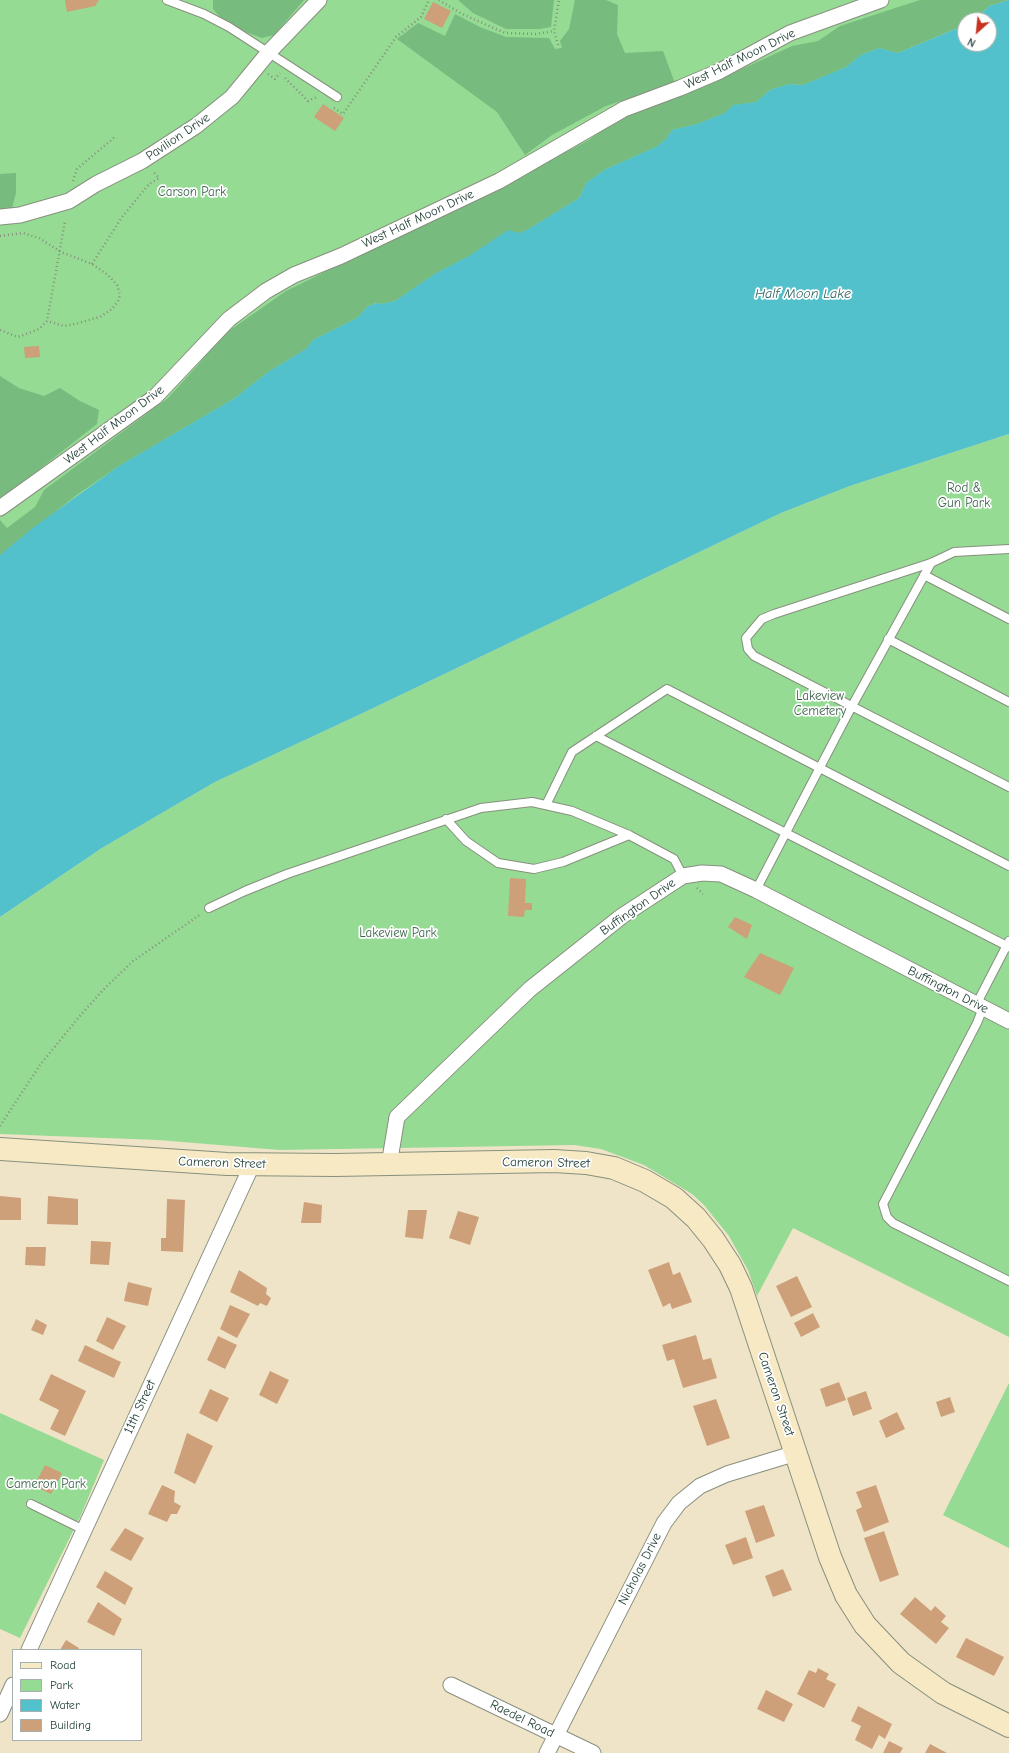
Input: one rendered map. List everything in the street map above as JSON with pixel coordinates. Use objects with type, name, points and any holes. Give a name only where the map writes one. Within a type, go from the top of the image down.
[{"type":"main road","name":"Cameron Street","points":[[0,1149],[252,1165],[389,1165],[554,1161],[586,1163],[614,1168],[645,1181],[674,1198],[696,1218],[713,1239],[730,1265],[741,1288],[830,1557],[846,1595],[865,1625],[901,1663],[943,1693],[1009,1726]]},
{"type":"street","name":"Pavilion Drive","points":[[0,217],[20,215],[69,201],[96,184],[142,161],[196,126],[232,97],[269,52],[319,0]]},
{"type":"street","name":"West Half Moon Drive","points":[[0,508],[155,397],[229,319],[266,291],[294,275],[341,256],[499,181],[624,109],[720,71],[790,33],[881,0]]},
{"type":"street","name":"Buffington Drive","points":[[389,1165],[397,1117],[530,989],[622,916],[683,876],[702,873],[721,874],[756,890],[1009,1021]]},
{"type":"street","name":"11th Street","points":[[29,1649],[252,1165]]},
{"type":"street","name":"Nicholas Drive","points":[[547,1753],[664,1523],[679,1503],[700,1486],[727,1474],[796,1453]]},
{"type":"street","name":"Raedel Road","points":[[451,1685],[593,1753]]},
{"type":"street","points":[[0,1714],[12,1687]]},
{"type":"lane","points":[[167,0],[204,14],[223,24],[269,52],[337,97]]},
{"type":"lane","points":[[1009,549],[954,552],[931,563],[774,614],[762,619],[746,638],[748,649],[754,656],[1009,787]]},
{"type":"lane","points":[[756,890],[852,706],[931,563]]},
{"type":"lane","points":[[924,575],[1009,619]]},
{"type":"lane","points":[[888,639],[1009,702]]},
{"type":"lane","points":[[546,805],[572,752],[667,689],[1009,866]]},
{"type":"lane","points":[[596,736],[1008,945],[980,1006],[977,1023],[883,1204],[887,1218],[893,1223],[1009,1281]]},
{"type":"lane","points":[[209,908],[287,874],[446,819],[481,808],[532,802],[572,811],[629,835],[674,859],[683,876]]},
{"type":"lane","points":[[446,819],[466,841],[498,863],[534,869],[563,862],[629,835]]},
{"type":"lane","points":[[31,1504],[84,1530]]},
{"type":"path","points":[[331,106],[344,114],[396,37],[421,17],[429,0]]},
{"type":"path","points":[[439,0],[462,14],[505,33],[536,34],[554,31]]},
{"type":"path","points":[[558,45],[554,31],[559,0]]},
{"type":"path","points":[[273,78],[275,79],[280,73],[308,101],[318,97]]},
{"type":"path","points":[[73,182],[77,169],[116,136]]},
{"type":"path","points":[[92,264],[122,217],[149,184],[159,178],[142,161]]},
{"type":"path","points":[[0,330],[18,337],[39,329],[47,321],[61,252],[65,221]]},
{"type":"path","points":[[0,236],[23,233],[39,238],[61,252],[92,264],[108,275],[117,285],[120,295],[118,301],[112,309],[100,317],[64,326],[47,321]]},
{"type":"path","points":[[0,1126],[40,1065],[78,1017],[103,990],[133,961],[209,908]]},
{"type":"green space","name":"Carson Park","points":[[0,0],[1009,0],[989,6],[983,12],[957,12],[957,28],[898,53],[0,555]]},
{"type":"green space","points":[[213,0],[304,0],[274,35],[262,38],[246,32],[219,16],[213,9]]},
{"type":"green space","points":[[458,0],[554,0],[551,27],[539,29],[506,29],[473,13]]},
{"type":"green space","points":[[575,0],[606,0],[618,5],[617,34],[625,53],[663,51],[675,83],[606,106],[552,135],[525,155],[497,112],[397,39],[418,23],[445,36],[455,14],[480,27],[506,37],[549,38],[555,49],[562,48],[560,41],[569,29]]},
{"type":"green space","points":[[920,0],[1009,0],[989,6],[983,12],[957,12],[957,28],[898,53],[879,48],[861,55],[846,67],[803,85],[789,84],[770,90],[756,102],[734,105],[725,113],[697,124],[672,130],[666,139],[656,147],[606,169],[587,182],[579,198],[527,230],[469,256],[436,273],[395,301],[381,304],[376,303],[368,306],[357,318],[313,340],[306,349],[268,372],[235,398],[119,466],[78,494],[0,555],[0,520],[7,528],[35,507],[44,490],[168,398],[223,335],[286,291],[518,177],[589,140],[615,121],[696,90],[792,46],[818,41],[840,26]]},
{"type":"green space","points":[[16,173],[16,193],[12,208],[0,210],[0,174]]},
{"type":"green space","points":[[0,376],[19,388],[44,396],[60,388],[80,401],[99,410],[97,424],[0,500]]},
{"type":"green space","points":[[1009,434],[1009,1337],[793,1228],[757,1296],[748,1270],[729,1236],[704,1205],[692,1194],[644,1165],[601,1149],[574,1145],[280,1150],[158,1140],[0,1134],[0,917],[102,848],[215,782],[781,513],[850,486]]},
{"type":"green space","points":[[1009,1383],[1009,1548],[943,1515]]},
{"type":"green space","name":"Cameron Park","points":[[0,1413],[104,1460],[81,1515],[20,1638],[0,1629]]},
{"type":"water","name":"Half Moon Lake","points":[[1009,0],[1009,434],[850,486],[781,513],[215,782],[102,848],[0,917],[0,555],[34,527],[119,466],[235,398],[268,372],[306,349],[313,340],[357,318],[368,306],[377,303],[381,304],[395,301],[436,273],[469,256],[508,230],[519,233],[527,230],[579,198],[587,182],[606,169],[656,147],[666,139],[672,130],[697,124],[725,113],[733,105],[756,102],[770,90],[789,84],[803,85],[846,67],[861,55],[879,48],[898,53],[957,28],[957,52],[997,52],[997,12],[983,12],[989,6]]},
{"type":"building","points":[[65,0],[99,0],[95,6],[67,12]]},
{"type":"building","points":[[433,2],[451,11],[442,28],[424,19]]},
{"type":"building","points":[[323,104],[344,118],[335,131],[314,117]]},
{"type":"building","points":[[39,346],[40,357],[25,358],[24,347]]},
{"type":"building","points":[[510,878],[526,879],[525,903],[532,903],[532,910],[525,910],[524,917],[508,916]]},
{"type":"building","points":[[735,917],[752,925],[747,939],[728,927]]},
{"type":"building","points":[[760,953],[794,968],[780,995],[744,977]]},
{"type":"building","points":[[0,1196],[21,1198],[21,1220],[0,1220]]},
{"type":"building","points":[[48,1196],[78,1199],[78,1225],[47,1224]]},
{"type":"building","points":[[167,1199],[185,1200],[183,1252],[161,1251],[161,1238],[166,1238]]},
{"type":"building","points":[[304,1202],[322,1205],[321,1223],[301,1223]]},
{"type":"building","points":[[408,1210],[427,1210],[423,1239],[405,1237]]},
{"type":"building","points":[[458,1211],[479,1217],[470,1245],[449,1238]]},
{"type":"building","points":[[91,1241],[111,1242],[109,1265],[90,1264]]},
{"type":"building","points":[[26,1247],[46,1247],[45,1266],[25,1265]]},
{"type":"building","points":[[669,1262],[673,1275],[680,1272],[692,1302],[672,1309],[670,1303],[663,1307],[648,1270]]},
{"type":"building","points":[[239,1270],[267,1288],[266,1294],[271,1298],[267,1306],[260,1303],[258,1306],[230,1292]]},
{"type":"building","points":[[797,1276],[812,1307],[791,1317],[776,1286]]},
{"type":"building","points":[[128,1282],[152,1288],[148,1306],[124,1301]]},
{"type":"building","points":[[230,1305],[250,1314],[237,1338],[220,1329]]},
{"type":"building","points":[[813,1313],[820,1327],[801,1337],[794,1323]]},
{"type":"building","points":[[107,1317],[126,1326],[113,1350],[96,1341]]},
{"type":"building","points":[[36,1319],[47,1325],[43,1335],[31,1330]]},
{"type":"building","points":[[696,1335],[703,1360],[711,1358],[717,1378],[683,1388],[674,1359],[667,1361],[662,1345]]},
{"type":"building","points":[[218,1336],[237,1345],[225,1369],[207,1360]]},
{"type":"building","points":[[85,1345],[121,1362],[114,1378],[78,1361]]},
{"type":"building","points":[[270,1371],[289,1380],[277,1404],[259,1395]]},
{"type":"building","points":[[51,1374],[86,1391],[65,1436],[50,1429],[59,1410],[39,1400]]},
{"type":"building","points":[[839,1382],[846,1400],[826,1407],[820,1389]]},
{"type":"building","points":[[210,1389],[229,1398],[217,1422],[199,1413]]},
{"type":"building","points":[[866,1391],[872,1409],[853,1416],[847,1398]]},
{"type":"building","points":[[950,1397],[955,1412],[941,1417],[936,1402]]},
{"type":"building","points":[[716,1399],[730,1438],[707,1446],[693,1406]]},
{"type":"building","points":[[897,1412],[905,1429],[886,1438],[879,1421]]},
{"type":"building","points":[[187,1433],[213,1446],[195,1484],[174,1473]]},
{"type":"building","points":[[45,1465],[62,1473],[51,1494],[34,1486]]},
{"type":"building","points":[[162,1485],[175,1491],[174,1502],[181,1506],[177,1514],[171,1514],[167,1522],[148,1514]]},
{"type":"building","points":[[876,1485],[889,1522],[864,1532],[856,1510],[862,1507],[856,1492]]},
{"type":"building","points":[[764,1505],[775,1536],[756,1543],[745,1511]]},
{"type":"building","points":[[125,1528],[144,1538],[131,1561],[110,1550]]},
{"type":"building","points":[[884,1531],[899,1575],[880,1582],[864,1538]]},
{"type":"building","points":[[746,1537],[753,1558],[733,1565],[725,1545]]},
{"type":"building","points":[[783,1569],[792,1590],[773,1597],[765,1576]]},
{"type":"building","points":[[105,1571],[133,1588],[125,1605],[96,1587]]},
{"type":"building","points":[[915,1597],[931,1611],[935,1606],[946,1616],[941,1622],[949,1628],[936,1644],[900,1614]]},
{"type":"building","points":[[98,1602],[122,1619],[114,1636],[87,1622]]},
{"type":"building","points":[[966,1638],[1004,1657],[994,1676],[956,1657]]},
{"type":"building","points":[[66,1640],[79,1648],[78,1649],[61,1649]]},
{"type":"building","points":[[818,1668],[829,1674],[826,1679],[836,1684],[824,1708],[797,1694],[809,1670],[816,1673]]},
{"type":"building","points":[[766,1690],[793,1704],[784,1722],[757,1709]]},
{"type":"building","points":[[858,1706],[892,1724],[885,1739],[879,1735],[872,1749],[855,1740],[861,1726],[851,1721]]},
{"type":"building","points":[[889,1741],[903,1748],[900,1753],[883,1753]]},
{"type":"building","points":[[930,1744],[947,1753],[925,1753]]},
{"type":"park label","name":"Rod & Gun Park","points":[[964,496]]},
{"type":"park label","name":"Lakeview Cemetery","points":[[820,704]]},
{"type":"park label","name":"Lakeview Park","points":[[398,933]]}]
